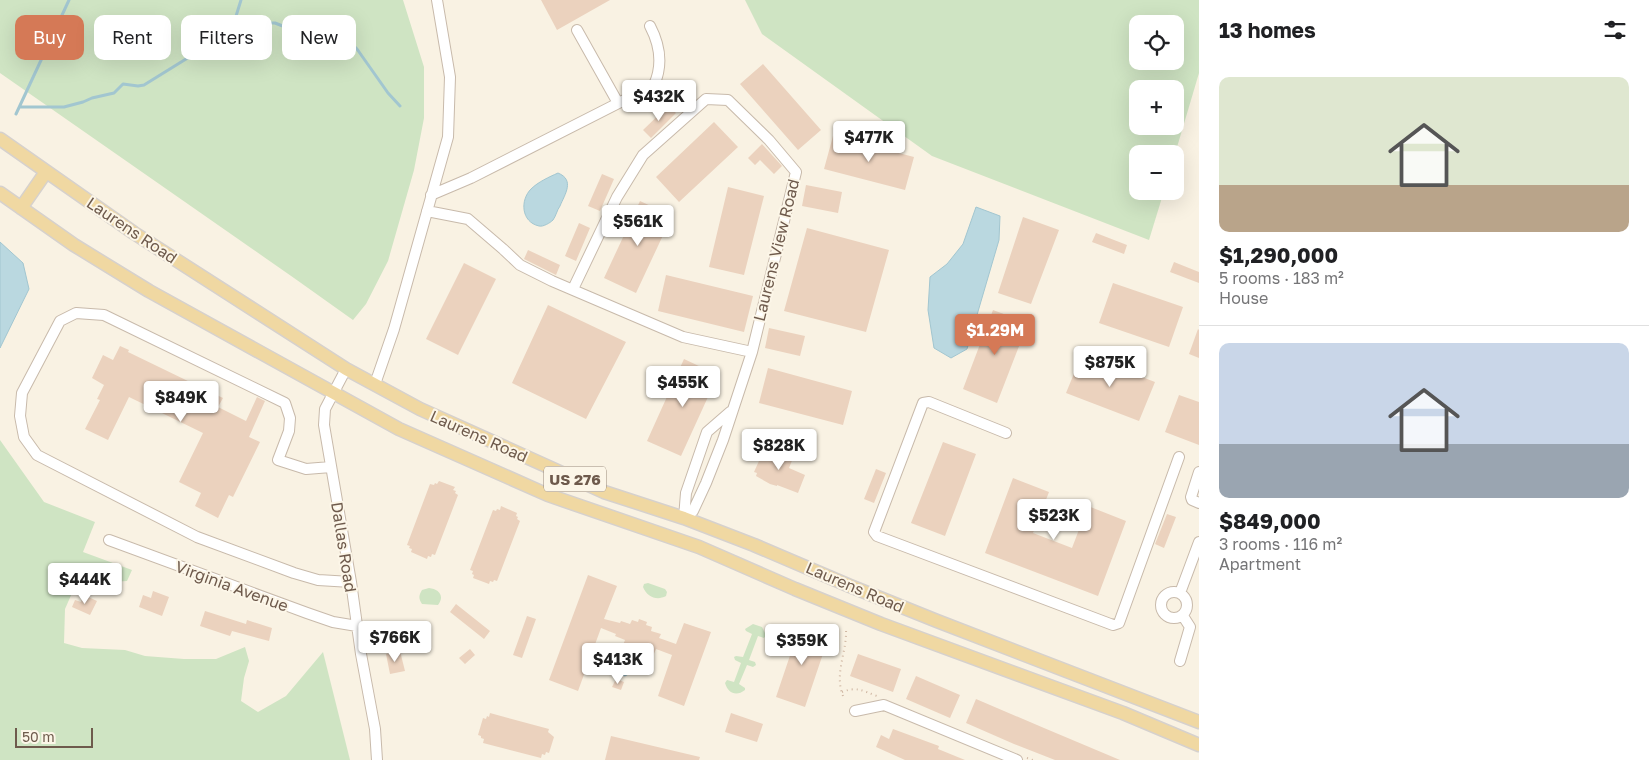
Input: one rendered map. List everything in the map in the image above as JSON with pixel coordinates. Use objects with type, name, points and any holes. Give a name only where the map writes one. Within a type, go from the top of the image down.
[{"type":"main road","name":"Laurens Road","points":[[0,139],[134,233],[346,369],[420,410],[604,492],[684,518],[754,545],[937,621],[1199,722]]},
{"type":"main road","points":[[21,208],[46,172]]},
{"type":"main road","name":"Laurens Road","points":[[0,193],[74,245],[149,291],[399,429],[548,495],[699,547],[795,590],[930,643],[1123,713],[1199,745]]},
{"type":"main road","points":[[675,539],[684,518]]},
{"type":"main road","points":[[930,643],[937,621]]},
{"type":"street","points":[[375,384],[394,329],[448,137],[450,77],[437,0]]},
{"type":"street","points":[[431,195],[471,178],[654,85],[660,72],[657,39],[650,26]]},
{"type":"street","points":[[577,30],[618,103]]},
{"type":"street","name":"Laurens View Road","points":[[573,289],[617,197],[643,155],[706,99],[728,100],[770,140],[796,172],[752,352],[723,440],[706,483],[693,511],[684,518]]},
{"type":"street","points":[[427,211],[468,219],[520,265],[683,337],[752,352]]},
{"type":"street","points":[[331,467],[306,470],[278,460],[289,431],[290,418],[285,403],[104,315],[76,314],[60,321],[22,393],[20,416],[24,437],[37,455],[197,537],[294,573],[318,580],[351,582]]},
{"type":"street","name":"Dallas Road","points":[[346,369],[325,409],[324,425],[351,582],[374,729],[377,760]]},
{"type":"street","points":[[1006,433],[929,402],[923,403],[874,532],[877,536],[1113,625],[1119,623],[1178,458]]},
{"type":"street","name":"Laurens View Road","points":[[684,518],[686,493],[707,432],[731,411]]},
{"type":"street","points":[[1199,472],[1191,497],[1192,500],[1199,503]]},
{"type":"street","name":"Virginia Avenue","points":[[109,540],[306,614],[333,622],[357,626]]},
{"type":"street","points":[[1180,593],[1199,542]]},
{"type":"street","points":[[1171,592],[1180,593],[1186,599],[1188,608],[1183,616],[1172,618],[1166,616],[1161,609],[1162,600],[1171,592]]},
{"type":"street","points":[[1180,661],[1190,627],[1183,616]]},
{"type":"street","points":[[855,711],[884,705],[1017,760]]},
{"type":"path","points":[[843,696],[839,680],[846,629]]},
{"type":"green space","points":[[0,0],[403,0],[424,67],[424,118],[414,170],[388,261],[366,304],[353,320],[0,73]]},
{"type":"green space","points":[[745,0],[1199,0],[1199,73],[1184,124],[1184,80],[1129,80],[1129,135],[1181,135],[1178,145],[1129,145],[1129,200],[1161,200],[1149,240],[932,156],[762,34]]},
{"type":"green space","points":[[0,440],[44,502],[95,522],[83,552],[132,570],[127,581],[76,584],[65,609],[64,643],[82,648],[125,650],[145,656],[184,659],[216,659],[245,647],[249,661],[244,678],[241,701],[258,712],[286,696],[323,652],[350,760],[0,760]]},
{"type":"green space","points":[[648,583],[665,589],[667,592],[666,596],[656,598],[650,596],[643,587],[644,584]]},
{"type":"green space","points":[[429,588],[438,591],[440,594],[441,599],[438,605],[422,604],[419,597],[420,593],[422,590]]},
{"type":"green space","points":[[753,624],[762,627],[766,635],[764,638],[758,636],[749,660],[755,662],[756,665],[753,667],[747,665],[739,684],[745,690],[733,693],[725,683],[727,680],[734,682],[741,663],[735,660],[734,657],[743,657],[752,634],[745,629]]},
{"type":"water","points":[[558,173],[566,179],[567,188],[555,217],[544,225],[533,224],[524,210],[527,194],[537,184]]},
{"type":"water","points":[[976,207],[1000,216],[999,240],[967,349],[951,358],[934,348],[928,310],[930,277],[947,264],[963,244]]},
{"type":"water","points":[[0,242],[23,263],[29,289],[0,348]]},
{"type":"water","points":[[783,434],[810,445],[806,457],[780,444]]},
{"type":"water","points":[[621,649],[626,654],[627,660],[630,662],[636,661],[645,666],[645,671],[625,676],[612,671],[609,658]]},
{"type":"building","points":[[541,0],[610,0],[557,30]]},
{"type":"building","points":[[763,64],[821,130],[798,150],[740,84]]},
{"type":"building","points":[[668,106],[676,113],[651,138],[643,130]]},
{"type":"building","points":[[714,122],[738,147],[679,202],[656,177]]},
{"type":"building","points":[[833,136],[914,157],[905,190],[824,169]]},
{"type":"building","points":[[762,144],[782,166],[774,174],[760,160],[755,165],[748,158]]},
{"type":"building","points":[[602,174],[614,179],[600,211],[588,206]]},
{"type":"building","points":[[806,185],[842,192],[838,213],[802,206]]},
{"type":"building","points":[[728,187],[764,196],[744,275],[709,267]]},
{"type":"building","points":[[640,201],[672,216],[636,293],[604,278]]},
{"type":"building","points":[[1023,217],[1059,230],[1031,304],[998,293]]},
{"type":"building","points":[[579,223],[590,228],[576,261],[565,256]]},
{"type":"building","points":[[807,228],[889,250],[866,332],[784,311]]},
{"type":"building","points":[[1096,233],[1127,245],[1124,254],[1092,242]]},
{"type":"building","points":[[528,250],[560,265],[556,275],[524,259]]},
{"type":"building","points":[[1174,262],[1199,272],[1199,283],[1170,272]]},
{"type":"building","points":[[464,263],[496,279],[458,355],[426,339]]},
{"type":"building","points":[[666,275],[753,296],[744,332],[658,311]]},
{"type":"building","points":[[1113,283],[1183,307],[1169,347],[1099,323]]},
{"type":"building","points":[[548,305],[626,342],[586,419],[512,383]]},
{"type":"building","points":[[993,310],[1028,323],[997,403],[963,389]]},
{"type":"building","points":[[769,328],[805,336],[800,356],[765,348]]},
{"type":"building","points":[[1199,330],[1199,358],[1189,354]]},
{"type":"building","points":[[120,346],[129,350],[128,352],[223,398],[218,407],[246,421],[257,397],[265,401],[249,437],[260,442],[233,497],[229,495],[218,518],[195,506],[201,493],[179,482],[203,433],[129,397],[108,440],[85,429],[100,400],[97,399],[104,385],[92,378],[103,355],[113,360]]},
{"type":"building","points":[[1082,354],[1155,382],[1139,421],[1066,393]]},
{"type":"building","points":[[684,359],[718,375],[681,456],[647,441]]},
{"type":"building","points":[[768,368],[852,391],[843,425],[759,403]]},
{"type":"building","points":[[1179,395],[1199,402],[1199,445],[1165,432]]},
{"type":"building","points":[[943,442],[976,454],[945,536],[911,523]]},
{"type":"building","points":[[769,448],[793,458],[789,468],[805,475],[798,493],[770,484],[756,476],[757,473],[754,472],[763,452],[767,454]]},
{"type":"building","points":[[876,469],[886,473],[874,503],[864,499]]},
{"type":"building","points":[[1013,478],[1049,492],[1033,533],[1072,548],[1088,506],[1126,521],[1098,596],[985,553]]},
{"type":"building","points":[[439,481],[455,487],[453,490],[458,495],[435,555],[428,556],[427,559],[411,552],[412,549],[407,545],[430,484],[437,484]]},
{"type":"building","points":[[501,506],[517,513],[517,519],[520,521],[497,581],[490,581],[489,584],[473,578],[473,571],[470,570],[493,510],[500,510]]},
{"type":"building","points":[[1167,514],[1176,517],[1164,548],[1155,544]]},
{"type":"building","points":[[588,575],[617,586],[604,619],[630,624],[632,620],[638,622],[639,619],[647,622],[646,625],[652,627],[651,631],[661,634],[659,638],[676,644],[684,623],[711,632],[684,706],[658,696],[672,655],[656,649],[653,656],[623,645],[625,640],[601,628],[578,691],[549,680]]},
{"type":"building","points":[[153,591],[169,597],[162,616],[139,607],[143,595],[151,598]]},
{"type":"building","points":[[84,595],[97,601],[90,615],[72,607],[75,600],[81,602]]},
{"type":"building","points":[[456,604],[490,631],[484,639],[450,612]]},
{"type":"building","points":[[205,611],[246,624],[247,620],[272,628],[269,641],[232,631],[230,636],[200,626]]},
{"type":"building","points":[[527,616],[536,619],[522,658],[513,655]]},
{"type":"building","points":[[800,626],[829,636],[805,707],[776,697]]},
{"type":"building","points":[[470,649],[475,655],[465,664],[459,658]]},
{"type":"building","points":[[400,651],[405,671],[390,674],[386,654]]},
{"type":"building","points":[[858,654],[901,669],[893,692],[850,676]]},
{"type":"building","points":[[916,676],[960,695],[950,718],[906,699]]},
{"type":"building","points":[[616,679],[624,682],[621,690],[612,687]]},
{"type":"building","points":[[976,699],[1120,760],[1055,760],[1014,744],[966,723]]},
{"type":"building","points":[[490,713],[549,729],[548,732],[554,737],[549,753],[542,754],[541,758],[483,743],[484,739],[478,735],[483,718],[489,717]]},
{"type":"building","points":[[731,713],[763,724],[757,742],[725,732]]},
{"type":"building","points":[[893,729],[939,746],[938,749],[965,760],[905,760],[876,747],[881,735],[889,739]]},
{"type":"building","points":[[611,736],[700,757],[699,760],[605,760]]},
{"type":"waterway","points":[[16,114],[69,0]]},
{"type":"waterway","points":[[20,107],[64,107],[114,93],[123,84],[144,85],[228,33],[232,29],[241,0]]},
{"type":"waterway","points":[[272,23],[298,32],[317,33],[349,41],[400,106]]}]
